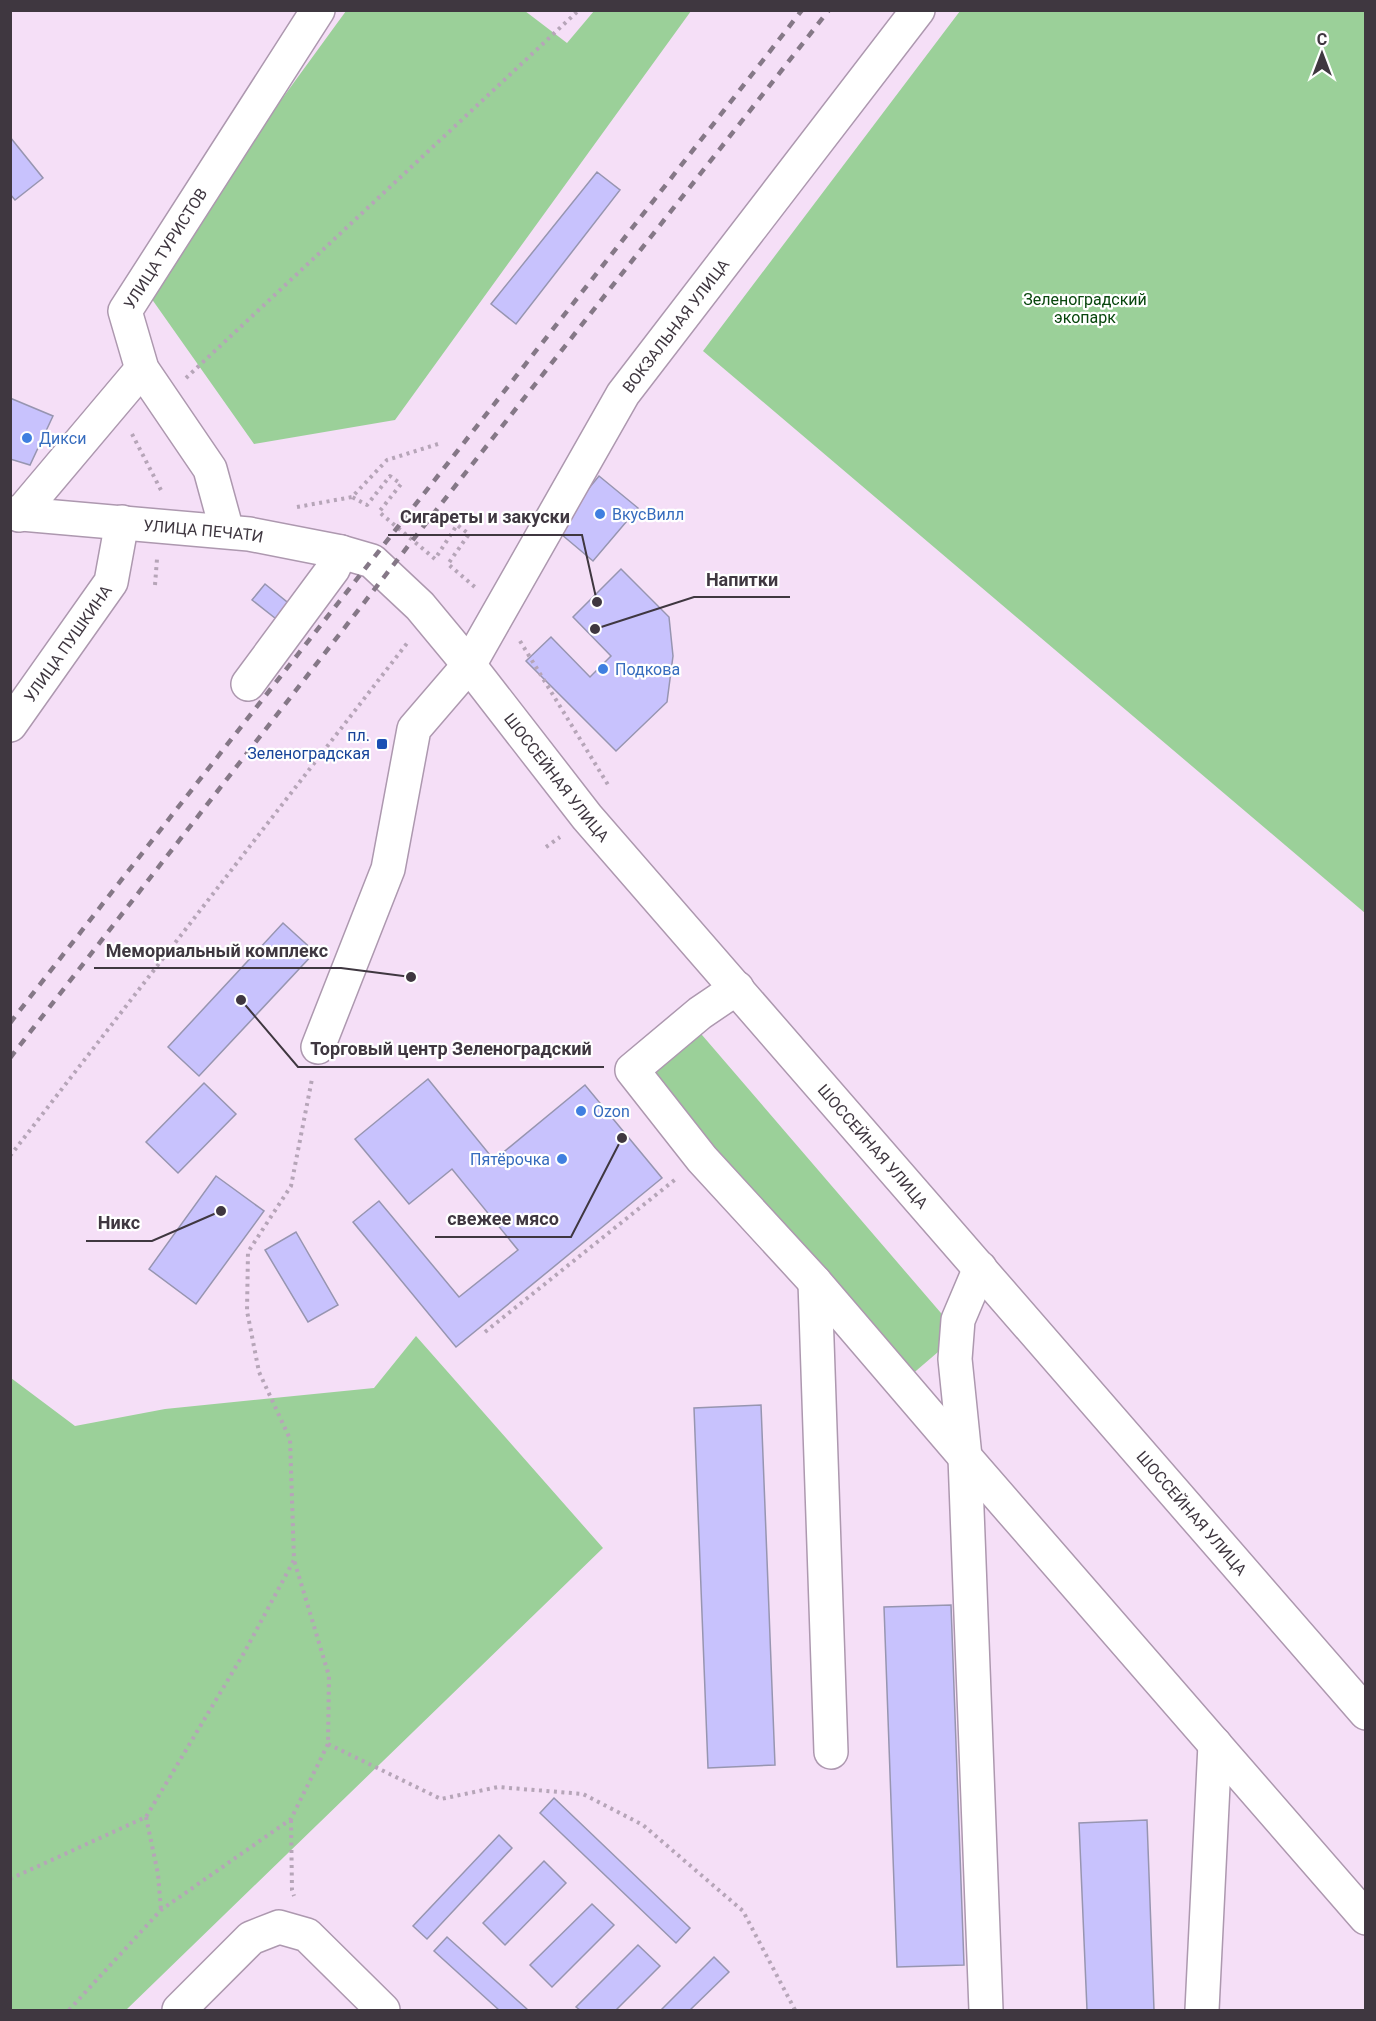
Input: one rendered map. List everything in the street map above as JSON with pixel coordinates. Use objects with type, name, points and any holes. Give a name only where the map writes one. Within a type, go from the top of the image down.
[{"type":"street","name":"УЛИЦА ТУРИСТОВ","points":[[227,531],[210,469],[142,369],[125,311],[318,10]]},
{"type":"street","name":"ВОКЗАЛЬНАЯ УЛИЦА","points":[[318,1047],[387,869],[414,729],[469,665],[623,394],[918,10]]},
{"type":"street","points":[[15,514],[142,369]]},
{"type":"street","name":"УЛИЦА ПЕЧАТИ","points":[[15,514],[227,531],[341,552],[372,561],[387,574]]},
{"type":"street","name":"УЛИЦА ПУШКИНА","points":[[10,725],[111,582],[122,522]]},
{"type":"street","points":[[248,684],[333,568],[341,552]]},
{"type":"street","name":"ШОССЕЙНАЯ УЛИЦА","points":[[387,574],[420,606],[469,665],[587,818],[1365,1713]]},
{"type":"street","points":[[737,988],[700,1013],[632,1070],[702,1159],[815,1282],[1365,1918]]},
{"type":"street","points":[[980,1268],[958,1320],[955,1359],[965,1458],[986,2010]]},
{"type":"street","points":[[815,1282],[831,1752]]},
{"type":"street","points":[[1202,2010],[1215,1744]]},
{"type":"street","points":[[179,2010],[250,1938],[279,1927],[307,1935],[383,2010]]},
{"type":"path","points":[[155,585],[161,509],[167,500],[129,430],[579,10]]},
{"type":"path","points":[[438,444],[387,460],[352,497],[367,505],[390,476],[401,484],[379,512],[435,559],[457,525],[469,534],[448,564],[500,609]]},
{"type":"path","points":[[10,1156],[411,639]]},
{"type":"path","points":[[307,1935],[292,1890],[291,1819],[328,1744],[329,1676],[294,1560],[290,1439],[259,1372],[246,1311],[248,1252],[291,1186],[318,1047]]},
{"type":"path","points":[[485,1332],[702,1159]]},
{"type":"path","points":[[10,1879],[146,1818],[244,1653],[294,1560]]},
{"type":"path","points":[[328,1744],[441,1799],[498,1787],[583,1794],[643,1825],[743,1911],[795,2010]]},
{"type":"path","points":[[146,1818],[158,1874],[161,1910]]},
{"type":"path","points":[[69,2010],[161,1910],[291,1819]]},
{"type":"green space","points":[[346,11],[525,11],[567,43],[594,11],[691,11],[395,420],[254,444],[144,288]]},
{"type":"green space","name":"Зеленоградский экопарк","points":[[960,11],[1365,11],[1365,913],[703,351]]},
{"type":"green space","points":[[696,1028],[959,1334],[910,1376],[647,1070]]},
{"type":"green space","points":[[416,1336],[603,1548],[126,2010],[11,2010],[11,1378],[75,1426],[165,1409],[374,1388]]},
{"type":"building","points":[[10,137],[43,178],[15,200],[10,194]]},
{"type":"building","points":[[597,172],[620,190],[516,324],[491,304]]},
{"type":"building","name":"Дикси","points":[[10,398],[53,416],[30,465],[10,459]]},
{"type":"building","points":[[599,476],[638,508],[593,561],[555,529]]},
{"type":"building","points":[[621,569],[669,617],[673,656],[667,702],[616,751],[526,661],[551,637],[590,677],[611,656],[573,617]]},
{"type":"building","points":[[265,584],[292,606],[280,622],[252,600]]},
{"type":"building","points":[[283,923],[315,952],[199,1076],[168,1047]]},
{"type":"building","points":[[428,1079],[494,1160],[585,1085],[662,1178],[456,1347],[353,1222],[379,1201],[459,1297],[518,1250],[452,1169],[409,1204],[355,1139]]},
{"type":"building","points":[[204,1083],[236,1114],[178,1173],[146,1142]]},
{"type":"building","points":[[216,1176],[264,1211],[196,1304],[149,1269]]},
{"type":"building","points":[[296,1232],[338,1305],[308,1322],[265,1250]]},
{"type":"building","points":[[761,1405],[775,1765],[708,1768],[694,1408]]},
{"type":"building","points":[[951,1605],[964,1965],[897,1967],[884,1607]]},
{"type":"building","points":[[554,1798],[690,1928],[676,1943],[540,1813]]},
{"type":"building","points":[[1147,1820],[1154,2010],[1087,2010],[1079,1823]]},
{"type":"building","points":[[499,1835],[512,1848],[427,1939],[413,1926]]},
{"type":"building","points":[[544,1861],[566,1883],[505,1945],[483,1923]]},
{"type":"building","points":[[592,1904],[614,1925],[552,1987],[530,1965]]},
{"type":"building","points":[[447,1937],[528,2010],[499,2010],[434,1951]]},
{"type":"building","points":[[638,1945],[660,1966],[616,2010],[580,2010],[576,2007]]},
{"type":"building","points":[[714,1957],[729,1972],[690,2010],[661,2010]]},
{"type":"railway","points":[[10,1023],[802,10]]},
{"type":"railway","points":[[10,1058],[829,10]]},
{"type":"place","name":"Дикси","points":[[27,438]]},
{"type":"place","name":"ВкусВилл","points":[[600,514]]},
{"type":"place","name":"Сигареты и закуски","points":[[597,602]]},
{"type":"place","name":"Напитки","points":[[595,629]]},
{"type":"place","name":"Подкова","points":[[603,669]]},
{"type":"place","name":"пл. Зеленоградская","points":[[382,744]]},
{"type":"place","name":"Мемориальный комплекс","points":[[411,977]]},
{"type":"place","name":"Торговый центр Зеленоградский","points":[[241,1000]]},
{"type":"place","name":"Ozon","points":[[581,1111]]},
{"type":"place","name":"свежее мясо","points":[[622,1138]]},
{"type":"place","name":"Пятёрочка","points":[[562,1159]]},
{"type":"place","name":"Никс","points":[[221,1211]]}]
